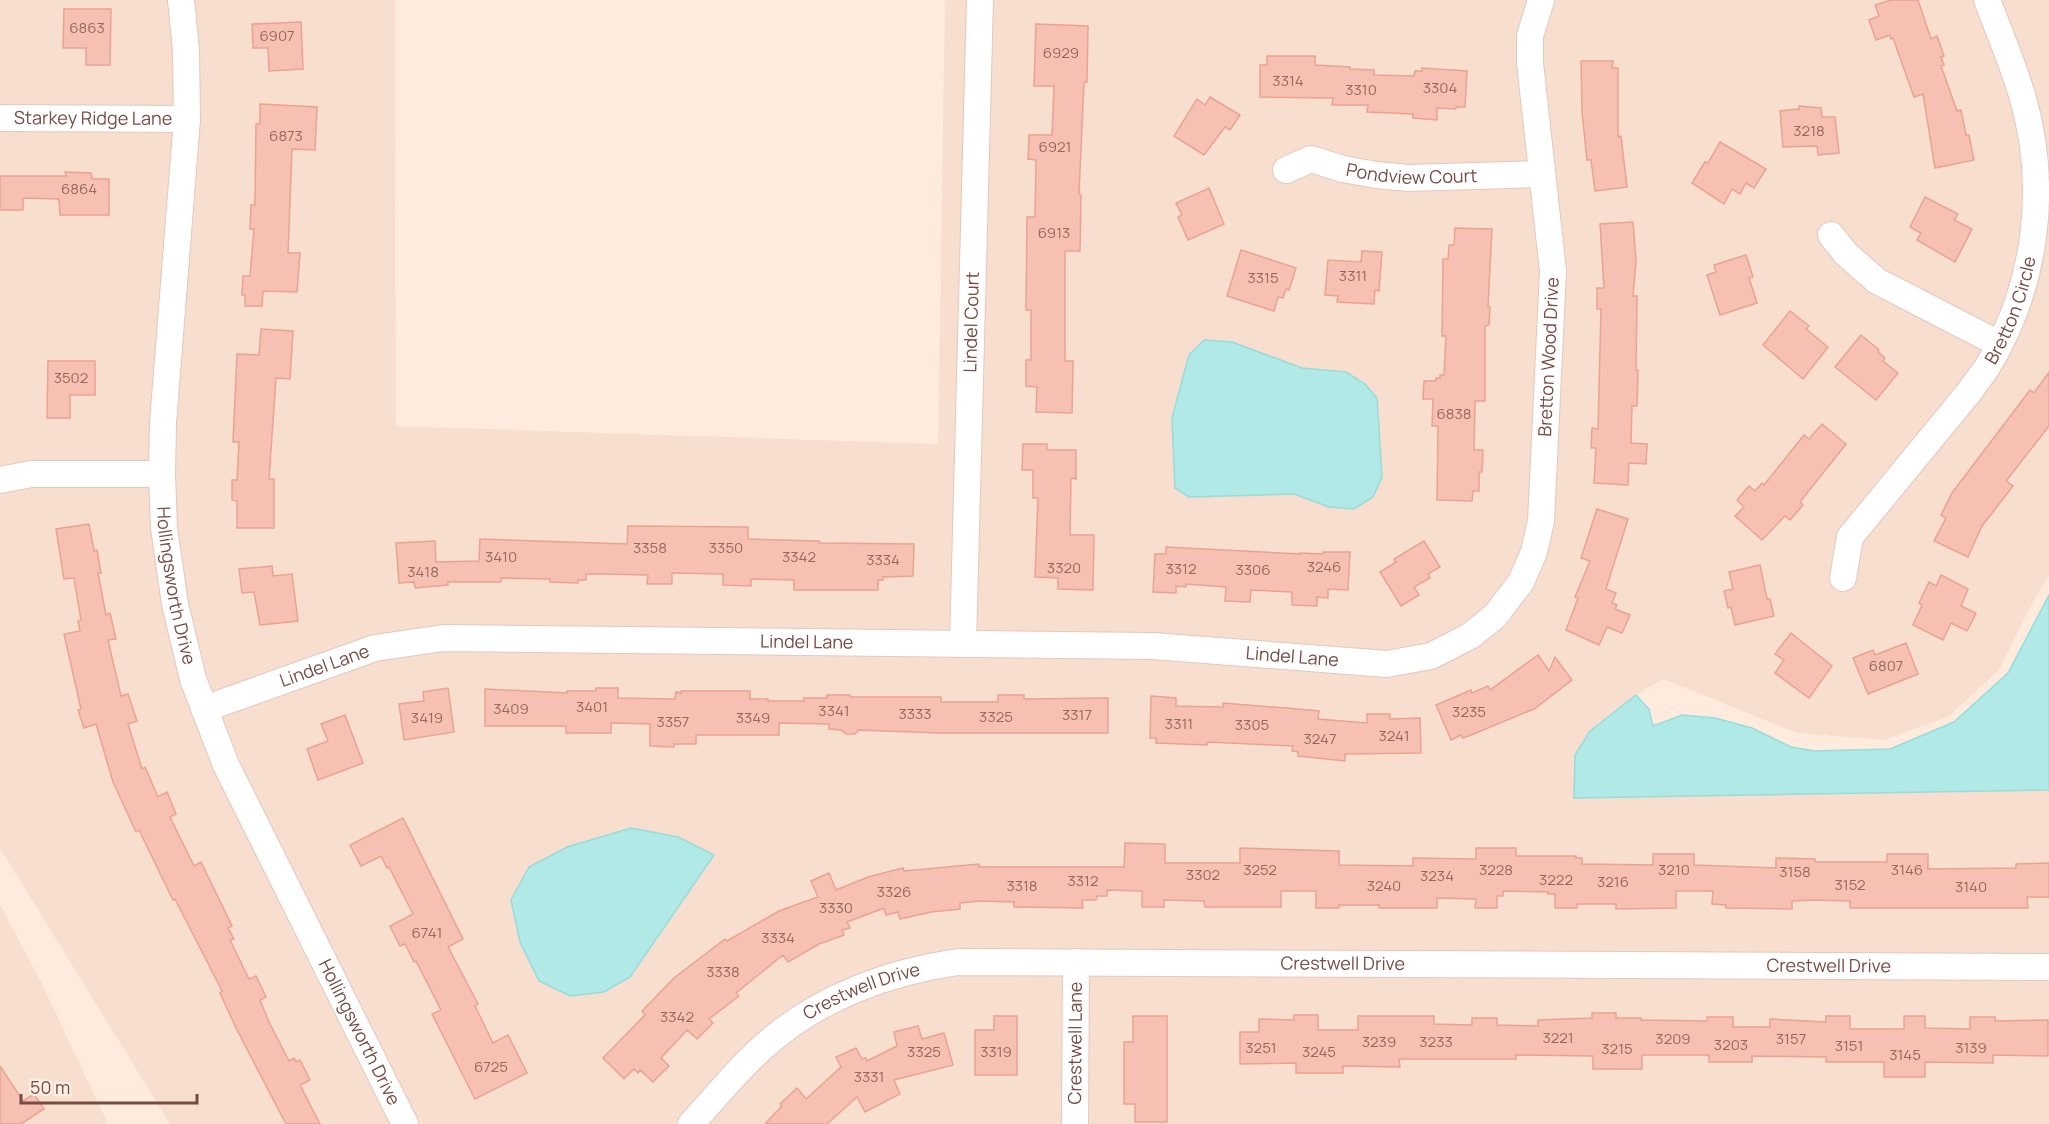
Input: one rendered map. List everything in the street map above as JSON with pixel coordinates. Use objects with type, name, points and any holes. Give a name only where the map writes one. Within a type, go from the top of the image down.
[{"type":"street","name":"Hollingsworth Drive","points":[[181,0],[186,62],[187,119],[164,411],[162,474],[164,528],[171,583],[184,647],[204,709],[237,789],[405,1124]]},
{"type":"street","name":"Lindel Court","points":[[963,644],[981,0]]},
{"type":"street","name":"Bretton Wood Drive","points":[[1420,660],[1441,652],[1470,636],[1495,616],[1521,582],[1534,552],[1539,531],[1553,299],[1551,244],[1530,51],[1533,21],[1541,0]]},
{"type":"street","name":"Bretton Circle","points":[[1843,578],[1850,537],[1986,369],[2013,315],[2027,271],[2042,180],[2022,93],[1986,0]]},
{"type":"street","name":"Starkey Ridge Lane","points":[[0,118],[187,119]]},
{"type":"street","name":"Pondview Court","points":[[1286,170],[1311,159],[1343,169],[1409,178],[1542,174]]},
{"type":"street","points":[[1831,235],[1846,254],[1877,281],[1999,344]]},
{"type":"street","points":[[0,480],[31,474],[162,474]]},
{"type":"street","name":"Lindel Lane","points":[[204,709],[375,648],[443,638],[1153,646],[1376,664],[1420,660]]},
{"type":"street","name":"Crestwell Drive","points":[[691,1124],[736,1074],[771,1040],[822,1006],[859,988],[913,970],[958,962],[2049,966]]},
{"type":"street","name":"Crestwell Lane","points":[[1075,1124],[1076,962]]},
{"type":"shaded area","points":[[0,0],[395,0],[396,426],[938,444],[945,0],[2049,0],[2049,574],[1999,670],[1948,717],[1883,740],[1797,733],[1663,679],[1636,695],[1590,731],[1574,797],[2049,790],[2049,1124],[170,1124],[0,848]]},
{"type":"shaded area","points":[[0,905],[41,982],[108,1124],[0,1124]]},
{"type":"water","points":[[1204,340],[1232,342],[1302,368],[1346,372],[1365,384],[1377,398],[1382,477],[1373,497],[1354,509],[1329,507],[1294,494],[1189,497],[1175,488],[1172,418],[1189,355]]},
{"type":"water","points":[[2049,595],[2049,790],[1574,798],[1575,755],[1590,731],[1636,695],[1649,709],[1653,726],[1682,715],[1715,718],[1752,728],[1791,747],[1815,751],[1890,749],[1954,722],[2008,673]]},
{"type":"water","points":[[631,828],[678,837],[714,855],[630,977],[604,992],[570,996],[539,981],[520,942],[511,900],[529,867],[567,847]]},
{"type":"building","points":[[1891,0],[1918,0],[1931,39],[1937,36],[1944,56],[1941,57],[1944,65],[1941,66],[1957,111],[1961,110],[1974,160],[1935,168],[1923,94],[1914,97],[1893,38],[1891,39],[1890,35],[1876,40],[1869,20],[1879,16],[1875,5]]},
{"type":"building","points":[[64,9],[111,9],[110,65],[86,65],[86,48],[63,48]]},
{"type":"building","points":[[301,22],[303,69],[269,71],[268,48],[253,48],[252,24]]},
{"type":"building","points":[[1036,24],[1088,26],[1087,82],[1084,82],[1079,194],[1081,195],[1080,251],[1065,251],[1065,361],[1073,361],[1072,413],[1036,412],[1037,387],[1026,386],[1026,360],[1031,360],[1031,310],[1026,310],[1027,217],[1035,217],[1036,160],[1028,159],[1029,135],[1052,135],[1054,86],[1034,86]]},
{"type":"building","points":[[1267,56],[1315,56],[1315,65],[1374,70],[1374,75],[1414,76],[1415,71],[1422,71],[1422,68],[1467,71],[1465,107],[1437,108],[1437,120],[1413,118],[1413,114],[1367,112],[1368,105],[1332,105],[1333,98],[1260,97],[1260,65],[1267,65]]},
{"type":"building","points":[[1581,61],[1613,61],[1612,68],[1618,68],[1618,137],[1621,136],[1627,187],[1595,191],[1591,160],[1587,160],[1582,112]]},
{"type":"building","points":[[1210,97],[1240,115],[1230,130],[1225,127],[1204,155],[1174,136],[1197,99],[1205,105]]},
{"type":"building","points":[[260,104],[317,107],[315,150],[292,149],[288,253],[300,253],[297,292],[263,291],[262,306],[245,306],[245,295],[242,295],[243,276],[250,276],[254,229],[250,229],[251,205],[255,205],[256,124],[260,124]]},
{"type":"building","points":[[1799,106],[1821,108],[1822,117],[1835,117],[1839,153],[1818,155],[1817,146],[1783,147],[1780,111],[1799,109]]},
{"type":"building","points":[[1720,142],[1766,169],[1754,188],[1746,183],[1740,194],[1732,189],[1724,204],[1692,183],[1705,162],[1708,163]]},
{"type":"building","points":[[65,172],[91,173],[92,179],[109,179],[109,215],[60,215],[59,199],[23,198],[23,210],[0,210],[0,176],[66,176]]},
{"type":"building","points":[[1209,188],[1224,224],[1188,240],[1178,217],[1182,215],[1176,203]]},
{"type":"building","points":[[1925,197],[1958,214],[1954,220],[1972,229],[1955,262],[1917,240],[1921,233],[1910,227]]},
{"type":"building","points":[[1633,222],[1636,261],[1633,296],[1637,296],[1636,370],[1638,370],[1637,406],[1632,406],[1631,443],[1647,444],[1646,464],[1629,463],[1628,485],[1594,483],[1596,448],[1591,448],[1592,428],[1598,429],[1601,309],[1597,309],[1597,288],[1604,288],[1600,224]]},
{"type":"building","points":[[1455,228],[1492,229],[1489,325],[1485,326],[1485,401],[1475,401],[1474,450],[1483,450],[1482,472],[1479,472],[1479,491],[1473,491],[1472,501],[1437,500],[1438,426],[1432,426],[1433,399],[1423,399],[1424,381],[1436,381],[1440,375],[1444,375],[1446,336],[1442,336],[1443,259],[1448,259],[1449,245],[1454,245]]},
{"type":"building","points":[[1241,250],[1296,268],[1289,290],[1286,289],[1283,298],[1278,297],[1274,311],[1227,296]]},
{"type":"building","points":[[1362,251],[1382,252],[1379,291],[1375,290],[1374,304],[1337,302],[1338,296],[1325,295],[1328,260],[1361,262]]},
{"type":"building","points":[[1746,255],[1753,277],[1749,278],[1757,303],[1720,315],[1707,275],[1716,272],[1714,265]]},
{"type":"building","points":[[1790,311],[1809,326],[1806,329],[1828,347],[1803,379],[1763,345]]},
{"type":"building","points":[[261,329],[293,331],[290,379],[276,378],[269,479],[274,479],[274,528],[237,528],[237,501],[232,500],[232,480],[237,480],[239,442],[233,442],[237,354],[259,355]]},
{"type":"building","points":[[1861,335],[1879,350],[1878,352],[1885,358],[1883,361],[1898,373],[1876,400],[1835,367]]},
{"type":"building","points":[[48,361],[95,361],[95,395],[70,395],[70,418],[47,418]]},
{"type":"building","points":[[2049,372],[2049,426],[2006,481],[2013,486],[1982,526],[1968,557],[1934,541],[1946,518],[1941,515],[1952,493],[2030,390],[2034,393]]},
{"type":"building","points":[[1822,424],[1846,444],[1800,502],[1803,505],[1790,520],[1785,516],[1762,540],[1735,516],[1744,507],[1737,500],[1749,486],[1755,491],[1762,483],[1764,485],[1804,435],[1809,439]]},
{"type":"building","points":[[1023,444],[1047,444],[1047,450],[1076,450],[1076,479],[1071,478],[1070,535],[1094,535],[1093,590],[1058,589],[1058,578],[1035,577],[1038,498],[1033,498],[1033,470],[1022,470]]},
{"type":"building","points":[[1597,509],[1628,519],[1606,589],[1616,593],[1612,603],[1617,605],[1615,609],[1630,615],[1622,633],[1607,627],[1599,645],[1566,630],[1578,598],[1575,597],[1590,561],[1581,558]]},
{"type":"building","points":[[89,524],[94,551],[97,550],[101,573],[98,573],[106,615],[110,613],[116,639],[108,640],[121,696],[128,694],[137,721],[128,724],[142,769],[145,767],[158,797],[167,792],[176,814],[170,817],[194,866],[201,862],[232,926],[228,928],[234,939],[230,940],[249,979],[256,976],[266,997],[260,1000],[269,1022],[289,1061],[294,1058],[296,1062],[300,1060],[310,1080],[300,1085],[320,1124],[286,1124],[236,1028],[220,993],[222,991],[175,899],[173,900],[139,830],[136,832],[113,782],[96,724],[84,728],[78,710],[81,709],[64,634],[80,631],[78,621],[81,620],[74,578],[64,579],[56,529]]},
{"type":"building","points":[[628,526],[748,527],[748,539],[819,541],[819,543],[914,544],[913,576],[883,577],[883,580],[878,580],[878,590],[794,590],[794,580],[751,579],[751,586],[723,585],[723,574],[672,573],[672,584],[647,584],[648,575],[603,574],[586,574],[586,580],[578,580],[578,583],[550,582],[550,579],[501,578],[501,582],[448,582],[448,585],[415,588],[414,582],[399,583],[396,543],[435,541],[436,562],[479,561],[480,539],[627,544]]},
{"type":"building","points":[[1424,541],[1440,567],[1428,574],[1430,578],[1414,587],[1419,595],[1401,606],[1380,572],[1396,562],[1394,559]]},
{"type":"building","points":[[1166,547],[1300,554],[1350,552],[1348,590],[1328,589],[1328,598],[1317,597],[1317,606],[1292,605],[1292,592],[1251,590],[1250,602],[1225,601],[1226,587],[1186,584],[1186,587],[1176,586],[1176,593],[1153,592],[1155,554],[1166,554]]},
{"type":"building","points":[[1760,565],[1767,599],[1770,599],[1774,616],[1735,625],[1724,591],[1733,589],[1729,572]]},
{"type":"building","points":[[272,566],[273,576],[292,574],[298,621],[260,625],[254,592],[242,593],[239,569]]},
{"type":"building","points":[[1941,575],[1968,589],[1961,606],[1976,613],[1967,631],[1951,623],[1943,640],[1913,625],[1922,605],[1919,603],[1929,582],[1936,586]]},
{"type":"building","points":[[1791,633],[1832,666],[1809,698],[1775,673],[1784,660],[1775,654]]},
{"type":"building","points":[[1906,643],[1918,674],[1868,694],[1853,658],[1873,650],[1875,655]]},
{"type":"building","points":[[1538,655],[1549,671],[1555,657],[1572,680],[1534,709],[1463,738],[1461,735],[1451,740],[1436,705],[1471,690],[1472,693],[1488,686],[1490,690]]},
{"type":"building","points":[[448,688],[454,732],[404,740],[399,704],[424,701],[423,692]]},
{"type":"building","points":[[596,688],[618,688],[618,698],[675,699],[676,692],[681,693],[681,691],[750,691],[750,699],[768,699],[768,701],[804,701],[804,698],[827,698],[827,695],[941,697],[941,702],[998,702],[998,695],[1024,695],[1024,699],[1108,698],[1108,733],[940,733],[858,730],[855,734],[846,734],[841,730],[829,729],[829,724],[779,723],[779,735],[696,735],[696,744],[674,744],[674,747],[650,746],[650,724],[611,723],[611,733],[566,733],[566,726],[485,726],[485,689],[567,693],[567,691],[596,691]]},
{"type":"building","points":[[1151,696],[1176,698],[1176,706],[1223,707],[1223,703],[1319,711],[1318,719],[1367,723],[1367,714],[1390,714],[1390,719],[1420,718],[1421,753],[1345,754],[1345,761],[1298,756],[1298,752],[1292,751],[1293,746],[1207,742],[1207,745],[1156,743],[1156,738],[1150,738]]},
{"type":"building","points":[[345,715],[363,763],[318,780],[307,749],[328,741],[321,724]]},
{"type":"building","points":[[403,818],[463,939],[448,947],[478,1004],[475,1006],[493,1043],[508,1035],[527,1073],[475,1099],[432,1014],[441,1010],[416,961],[414,962],[405,944],[400,946],[390,926],[413,914],[381,856],[361,866],[350,845]]},
{"type":"building","points":[[1125,843],[1165,844],[1165,863],[1240,863],[1240,848],[1339,851],[1339,865],[1413,866],[1413,858],[1476,859],[1476,848],[1516,848],[1516,856],[1576,856],[1576,858],[1582,858],[1582,864],[1653,865],[1653,854],[1694,854],[1694,865],[1776,868],[1776,858],[1815,859],[1815,862],[1887,862],[1887,854],[1928,854],[1928,869],[2016,868],[2016,864],[2049,863],[2049,897],[2027,897],[2028,908],[1850,908],[1850,901],[1814,900],[1792,901],[1792,909],[1726,908],[1726,905],[1712,904],[1713,891],[1676,891],[1676,908],[1616,909],[1616,904],[1577,904],[1577,908],[1555,908],[1555,894],[1503,891],[1503,896],[1497,896],[1497,908],[1475,908],[1476,899],[1437,898],[1437,908],[1339,905],[1339,908],[1316,908],[1316,891],[1281,891],[1281,907],[1205,907],[1204,901],[1164,900],[1164,907],[1142,907],[1142,891],[1107,890],[1107,896],[1097,896],[1096,900],[1082,900],[1083,908],[1014,907],[1014,902],[980,901],[960,903],[960,909],[931,912],[900,919],[898,912],[886,915],[884,908],[847,922],[850,928],[842,930],[844,935],[819,944],[788,962],[783,955],[736,993],[739,996],[709,1019],[713,1023],[697,1039],[687,1030],[661,1058],[669,1066],[653,1082],[640,1070],[638,1073],[634,1069],[624,1079],[603,1058],[645,1015],[642,1011],[674,978],[725,939],[727,941],[779,911],[818,897],[811,881],[829,873],[836,890],[868,877],[903,868],[904,871],[979,864],[979,867],[1124,867]]},
{"type":"building","points":[[1592,1013],[1616,1013],[1616,1018],[1641,1018],[1641,1020],[1707,1021],[1707,1017],[1733,1017],[1733,1027],[1770,1027],[1770,1019],[1826,1022],[1826,1016],[1850,1016],[1850,1029],[1904,1029],[1904,1016],[1925,1016],[1925,1028],[1970,1029],[1970,1017],[1995,1017],[1995,1021],[2048,1020],[2048,1056],[1993,1055],[1993,1063],[1925,1062],[1925,1077],[1884,1077],[1884,1062],[1826,1062],[1826,1057],[1752,1056],[1752,1062],[1709,1062],[1709,1055],[1642,1055],[1642,1069],[1593,1069],[1593,1056],[1516,1055],[1516,1059],[1399,1059],[1400,1067],[1343,1066],[1343,1073],[1296,1073],[1296,1063],[1240,1064],[1240,1032],[1259,1032],[1259,1019],[1294,1020],[1294,1015],[1318,1015],[1318,1030],[1358,1030],[1358,1016],[1434,1016],[1434,1024],[1472,1025],[1472,1018],[1497,1018],[1497,1025],[1538,1026],[1538,1020],[1592,1018]]},
{"type":"building","points":[[994,1016],[1017,1016],[1017,1075],[975,1075],[975,1030],[994,1030]]},
{"type":"building","points":[[1133,1016],[1167,1016],[1167,1122],[1135,1122],[1135,1104],[1124,1104],[1124,1042],[1133,1042]]},
{"type":"building","points":[[918,1026],[922,1039],[944,1033],[953,1065],[894,1080],[900,1094],[865,1112],[857,1097],[827,1124],[765,1124],[782,1106],[780,1104],[797,1088],[806,1099],[841,1067],[836,1057],[856,1048],[862,1059],[866,1058],[867,1061],[897,1046],[894,1032]]},
{"type":"building","points":[[0,1066],[23,1101],[34,1094],[44,1109],[21,1124],[0,1124]]}]
